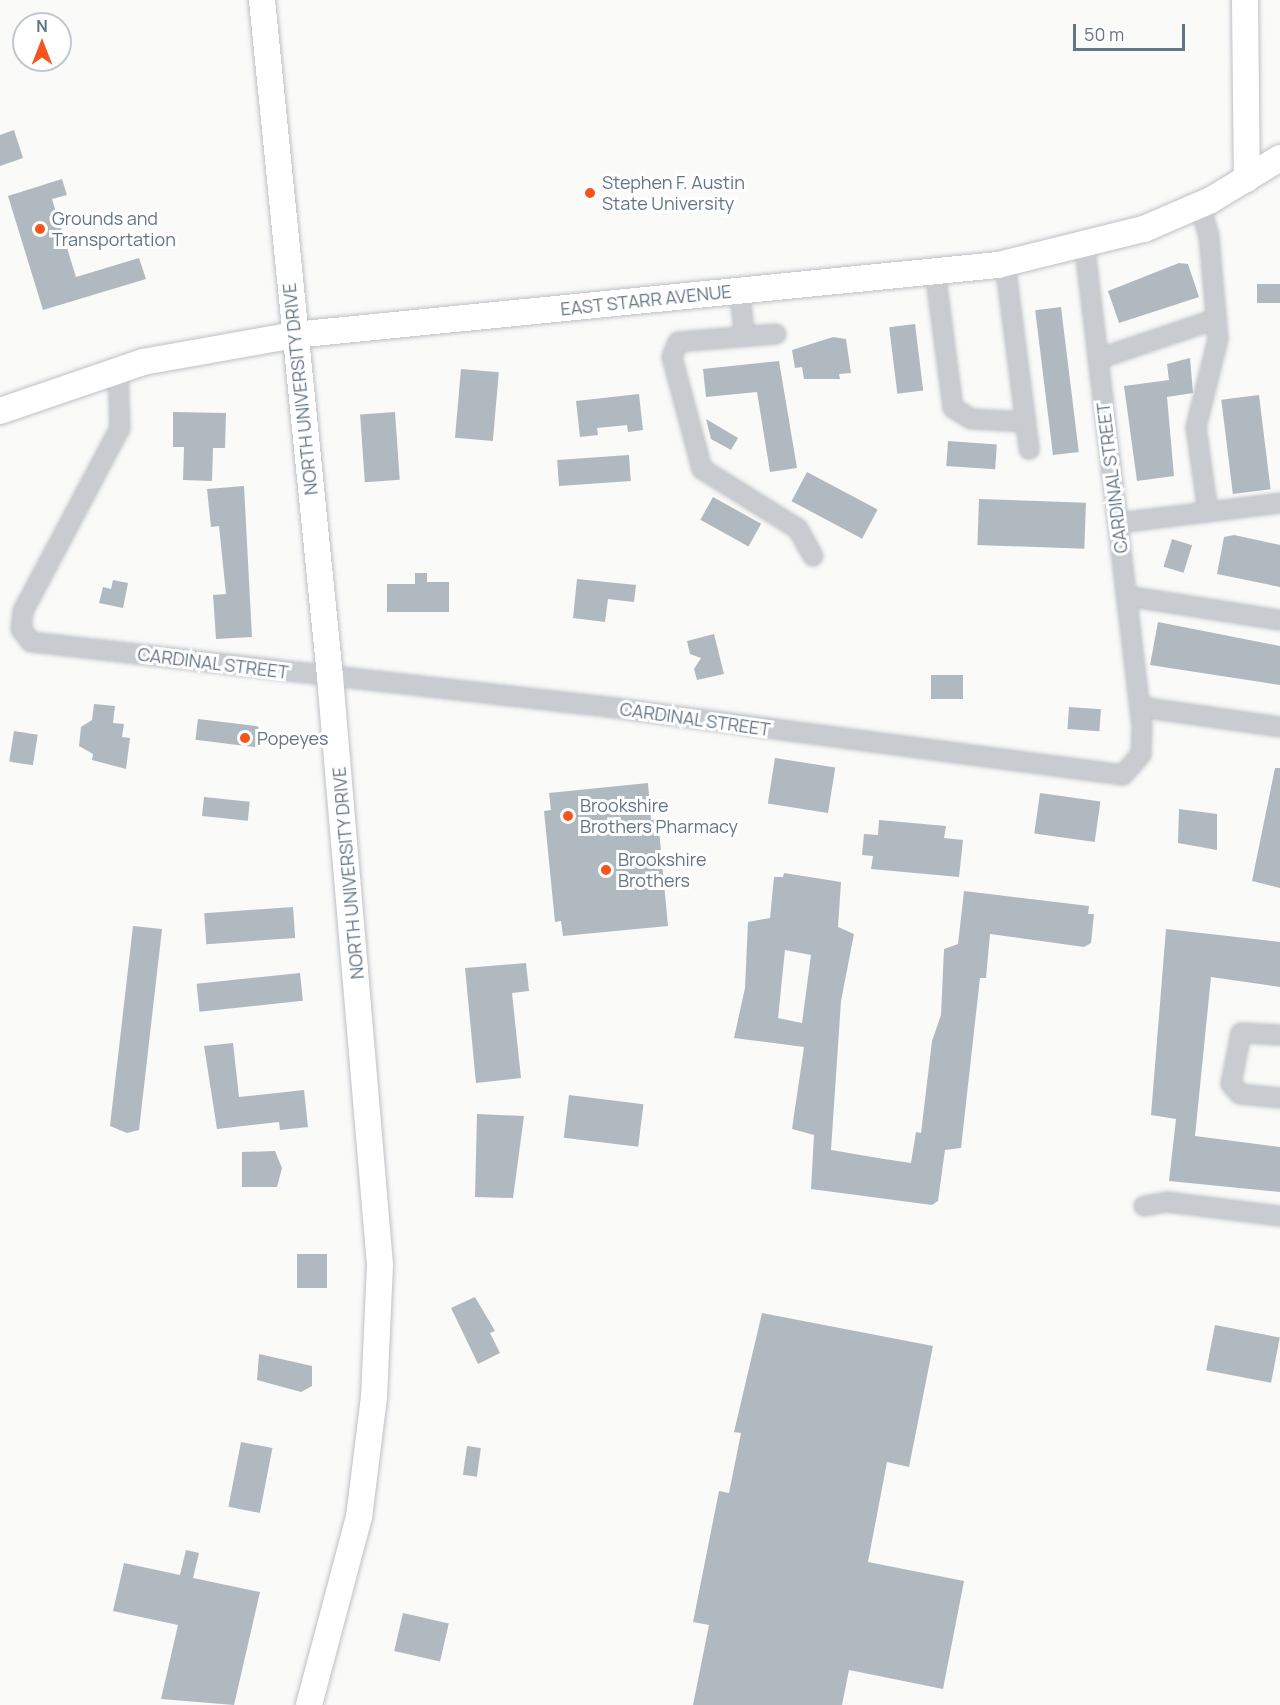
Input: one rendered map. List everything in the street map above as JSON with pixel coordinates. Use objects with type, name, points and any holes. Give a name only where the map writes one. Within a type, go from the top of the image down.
[{"type":"main road","name":"NORTH UNIVERSITY DRIVE","points":[[261,0],[330,677],[374,1154],[380,1306],[359,1517],[309,1705]]},
{"type":"main road","points":[[1245,0],[1247,179]]},
{"type":"main road","name":"EAST STARR AVENUE","points":[[0,411],[118,369],[294,335],[1005,263],[1085,246],[1200,205],[1280,158]]},
{"type":"street","points":[[1200,205],[1209,236],[1216,319],[1216,353],[1196,427],[1208,512]]},
{"type":"street","name":"CARDINAL STREET","points":[[118,369],[120,428],[23,611],[23,635],[38,643],[650,712],[1112,776],[1128,772],[1141,754],[1140,707],[1085,246]]},
{"type":"street","points":[[1005,263],[1029,448]]},
{"type":"street","points":[[935,271],[953,408],[971,419],[1026,422]]},
{"type":"street","points":[[739,291],[746,336]]},
{"type":"street","points":[[1098,359],[1216,319]]},
{"type":"street","points":[[776,334],[678,342],[671,350],[697,458],[716,482],[798,529],[813,556]]},
{"type":"street","points":[[1118,522],[1280,503]]},
{"type":"street","points":[[1126,596],[1280,620]]},
{"type":"street","points":[[1140,707],[1280,727]]},
{"type":"street","points":[[1280,1035],[1241,1033],[1231,1084],[1239,1094],[1280,1098]]},
{"type":"street","points":[[1144,1206],[1167,1202],[1280,1216]]},
{"type":"building","points":[[14,130],[23,158],[0,166],[0,135]]},
{"type":"building","name":"Grounds and Transportation","points":[[62,179],[67,195],[52,199],[76,277],[139,258],[146,279],[43,310],[8,196]]},
{"type":"building","points":[[1179,263],[1188,264],[1199,297],[1119,323],[1108,291]]},
{"type":"building","points":[[1257,284],[1280,284],[1280,303],[1257,303]]},
{"type":"building","points":[[1061,307],[1079,452],[1053,455],[1035,310]]},
{"type":"building","points":[[915,324],[923,391],[897,394],[889,327]]},
{"type":"building","points":[[833,337],[846,339],[851,373],[839,374],[840,379],[804,379],[802,367],[795,368],[792,350]]},
{"type":"building","points":[[1190,358],[1193,393],[1167,397],[1174,476],[1137,481],[1124,386],[1169,380],[1167,364]]},
{"type":"building","points":[[779,361],[797,468],[770,472],[757,392],[706,397],[703,369]]},
{"type":"building","points":[[461,369],[499,372],[493,441],[455,438]]},
{"type":"building","points":[[639,394],[643,430],[628,432],[627,425],[597,428],[598,435],[580,437],[576,401]]},
{"type":"building","points":[[1259,395],[1271,489],[1233,494],[1221,400]]},
{"type":"building","points":[[173,412],[226,413],[225,448],[213,448],[212,481],[183,480],[184,447],[173,447]]},
{"type":"building","points":[[395,412],[400,480],[365,482],[360,414]]},
{"type":"building","points":[[706,419],[738,438],[731,450],[711,439]]},
{"type":"building","points":[[948,441],[997,444],[995,469],[946,466]]},
{"type":"building","points":[[629,455],[631,481],[559,486],[557,460]]},
{"type":"building","points":[[807,472],[878,510],[862,539],[792,501]]},
{"type":"building","points":[[244,486],[252,637],[216,639],[213,595],[226,594],[219,526],[211,527],[207,489]]},
{"type":"building","points":[[713,497],[761,524],[748,546],[700,520]]},
{"type":"building","points":[[979,499],[1086,503],[1084,549],[977,545]]},
{"type":"building","points":[[1234,535],[1280,545],[1280,587],[1217,574],[1224,537]]},
{"type":"building","points":[[1172,539],[1192,545],[1184,573],[1164,567]]},
{"type":"building","points":[[415,573],[427,573],[427,582],[449,582],[449,612],[387,612],[387,584],[415,584]]},
{"type":"building","points":[[577,579],[636,585],[634,602],[608,599],[605,622],[573,618]]},
{"type":"building","points":[[113,580],[128,583],[123,608],[99,603],[103,587],[111,589]]},
{"type":"building","points":[[1158,622],[1280,646],[1280,685],[1150,665]]},
{"type":"building","points":[[714,634],[724,674],[697,680],[694,669],[701,658],[690,654],[687,641]]},
{"type":"building","points":[[931,675],[963,675],[963,699],[931,699]]},
{"type":"building","points":[[94,704],[115,706],[113,723],[124,724],[122,737],[130,738],[126,769],[92,760],[93,754],[79,746],[81,727],[92,720]]},
{"type":"building","points":[[1069,707],[1101,709],[1099,731],[1067,729]]},
{"type":"building","points":[[198,719],[259,726],[256,747],[195,740]]},
{"type":"building","points":[[14,731],[38,735],[33,765],[9,762]]},
{"type":"building","points":[[775,758],[835,768],[828,813],[768,803]]},
{"type":"building","points":[[1275,768],[1280,768],[1280,888],[1252,881]]},
{"type":"building","name":"Brookshire Brothers","points":[[648,783],[651,820],[658,819],[668,926],[563,936],[561,921],[555,922],[544,811],[551,810],[549,793]]},
{"type":"building","points":[[1040,793],[1100,801],[1095,842],[1034,834]]},
{"type":"building","points":[[204,797],[250,802],[248,821],[202,816]]},
{"type":"building","points":[[1179,809],[1217,814],[1217,850],[1178,843]]},
{"type":"building","points":[[879,820],[946,826],[944,838],[963,840],[959,877],[871,869],[873,856],[862,855],[864,834],[878,835]]},
{"type":"building","points":[[784,873],[841,882],[838,927],[854,934],[841,1001],[831,1150],[911,1163],[916,1132],[921,1133],[932,1041],[941,1015],[944,949],[958,944],[964,891],[1089,906],[1088,914],[1094,914],[1091,943],[1084,947],[990,934],[986,978],[980,978],[961,1148],[945,1150],[938,1201],[932,1205],[811,1189],[814,1135],[792,1129],[804,1047],[734,1038],[745,988],[748,922],[770,918],[774,877],[783,877]],"holes":[[[785,950],[811,955],[802,1023],[778,1018]]]},
{"type":"building","points":[[293,907],[295,938],[206,944],[204,913]]},
{"type":"building","points":[[133,926],[162,929],[139,1130],[127,1133],[110,1126]]},
{"type":"building","points":[[1166,929],[1280,942],[1280,987],[1211,977],[1195,1136],[1280,1147],[1280,1192],[1169,1181],[1176,1119],[1151,1115]]},
{"type":"building","points":[[526,963],[529,991],[512,993],[521,1078],[476,1083],[465,968]]},
{"type":"building","points":[[300,973],[303,1001],[199,1012],[197,984]]},
{"type":"building","points":[[233,1043],[239,1097],[304,1090],[308,1127],[280,1130],[279,1122],[217,1129],[204,1046]]},
{"type":"building","points":[[569,1095],[643,1104],[638,1147],[564,1138]]},
{"type":"building","points":[[477,1114],[524,1116],[513,1198],[475,1197]]},
{"type":"building","points":[[275,1151],[282,1168],[277,1187],[242,1187],[242,1152]]},
{"type":"building","points":[[297,1254],[327,1254],[327,1288],[297,1288]]},
{"type":"building","points":[[475,1297],[495,1331],[490,1333],[500,1353],[478,1364],[451,1308]]},
{"type":"building","points":[[762,1313],[933,1346],[909,1467],[887,1462],[868,1562],[964,1581],[943,1689],[849,1670],[842,1705],[693,1705],[709,1625],[693,1622],[719,1491],[729,1493],[741,1433],[734,1432]]},
{"type":"building","points":[[1215,1325],[1280,1338],[1271,1383],[1206,1370]]},
{"type":"building","points":[[259,1354],[312,1366],[312,1386],[301,1392],[257,1380]]},
{"type":"building","points":[[241,1442],[272,1448],[260,1513],[228,1507]]},
{"type":"building","points":[[467,1446],[481,1448],[477,1477],[463,1475]]},
{"type":"building","points":[[186,1550],[199,1553],[193,1578],[260,1592],[234,1705],[161,1699],[178,1625],[113,1611],[124,1563],[180,1575]]},
{"type":"building","points":[[403,1613],[449,1624],[440,1662],[394,1651]]},
{"type":"place","name":"Stephen F. Austin State University","points":[[590,193]]},
{"type":"place","name":"Grounds and Transportation","points":[[40,229]]},
{"type":"place","name":"Popeyes","points":[[245,738]]},
{"type":"place","name":"Brookshire Brothers Pharmacy","points":[[568,816]]},
{"type":"place","name":"Brookshire Brothers","points":[[606,870]]}]
